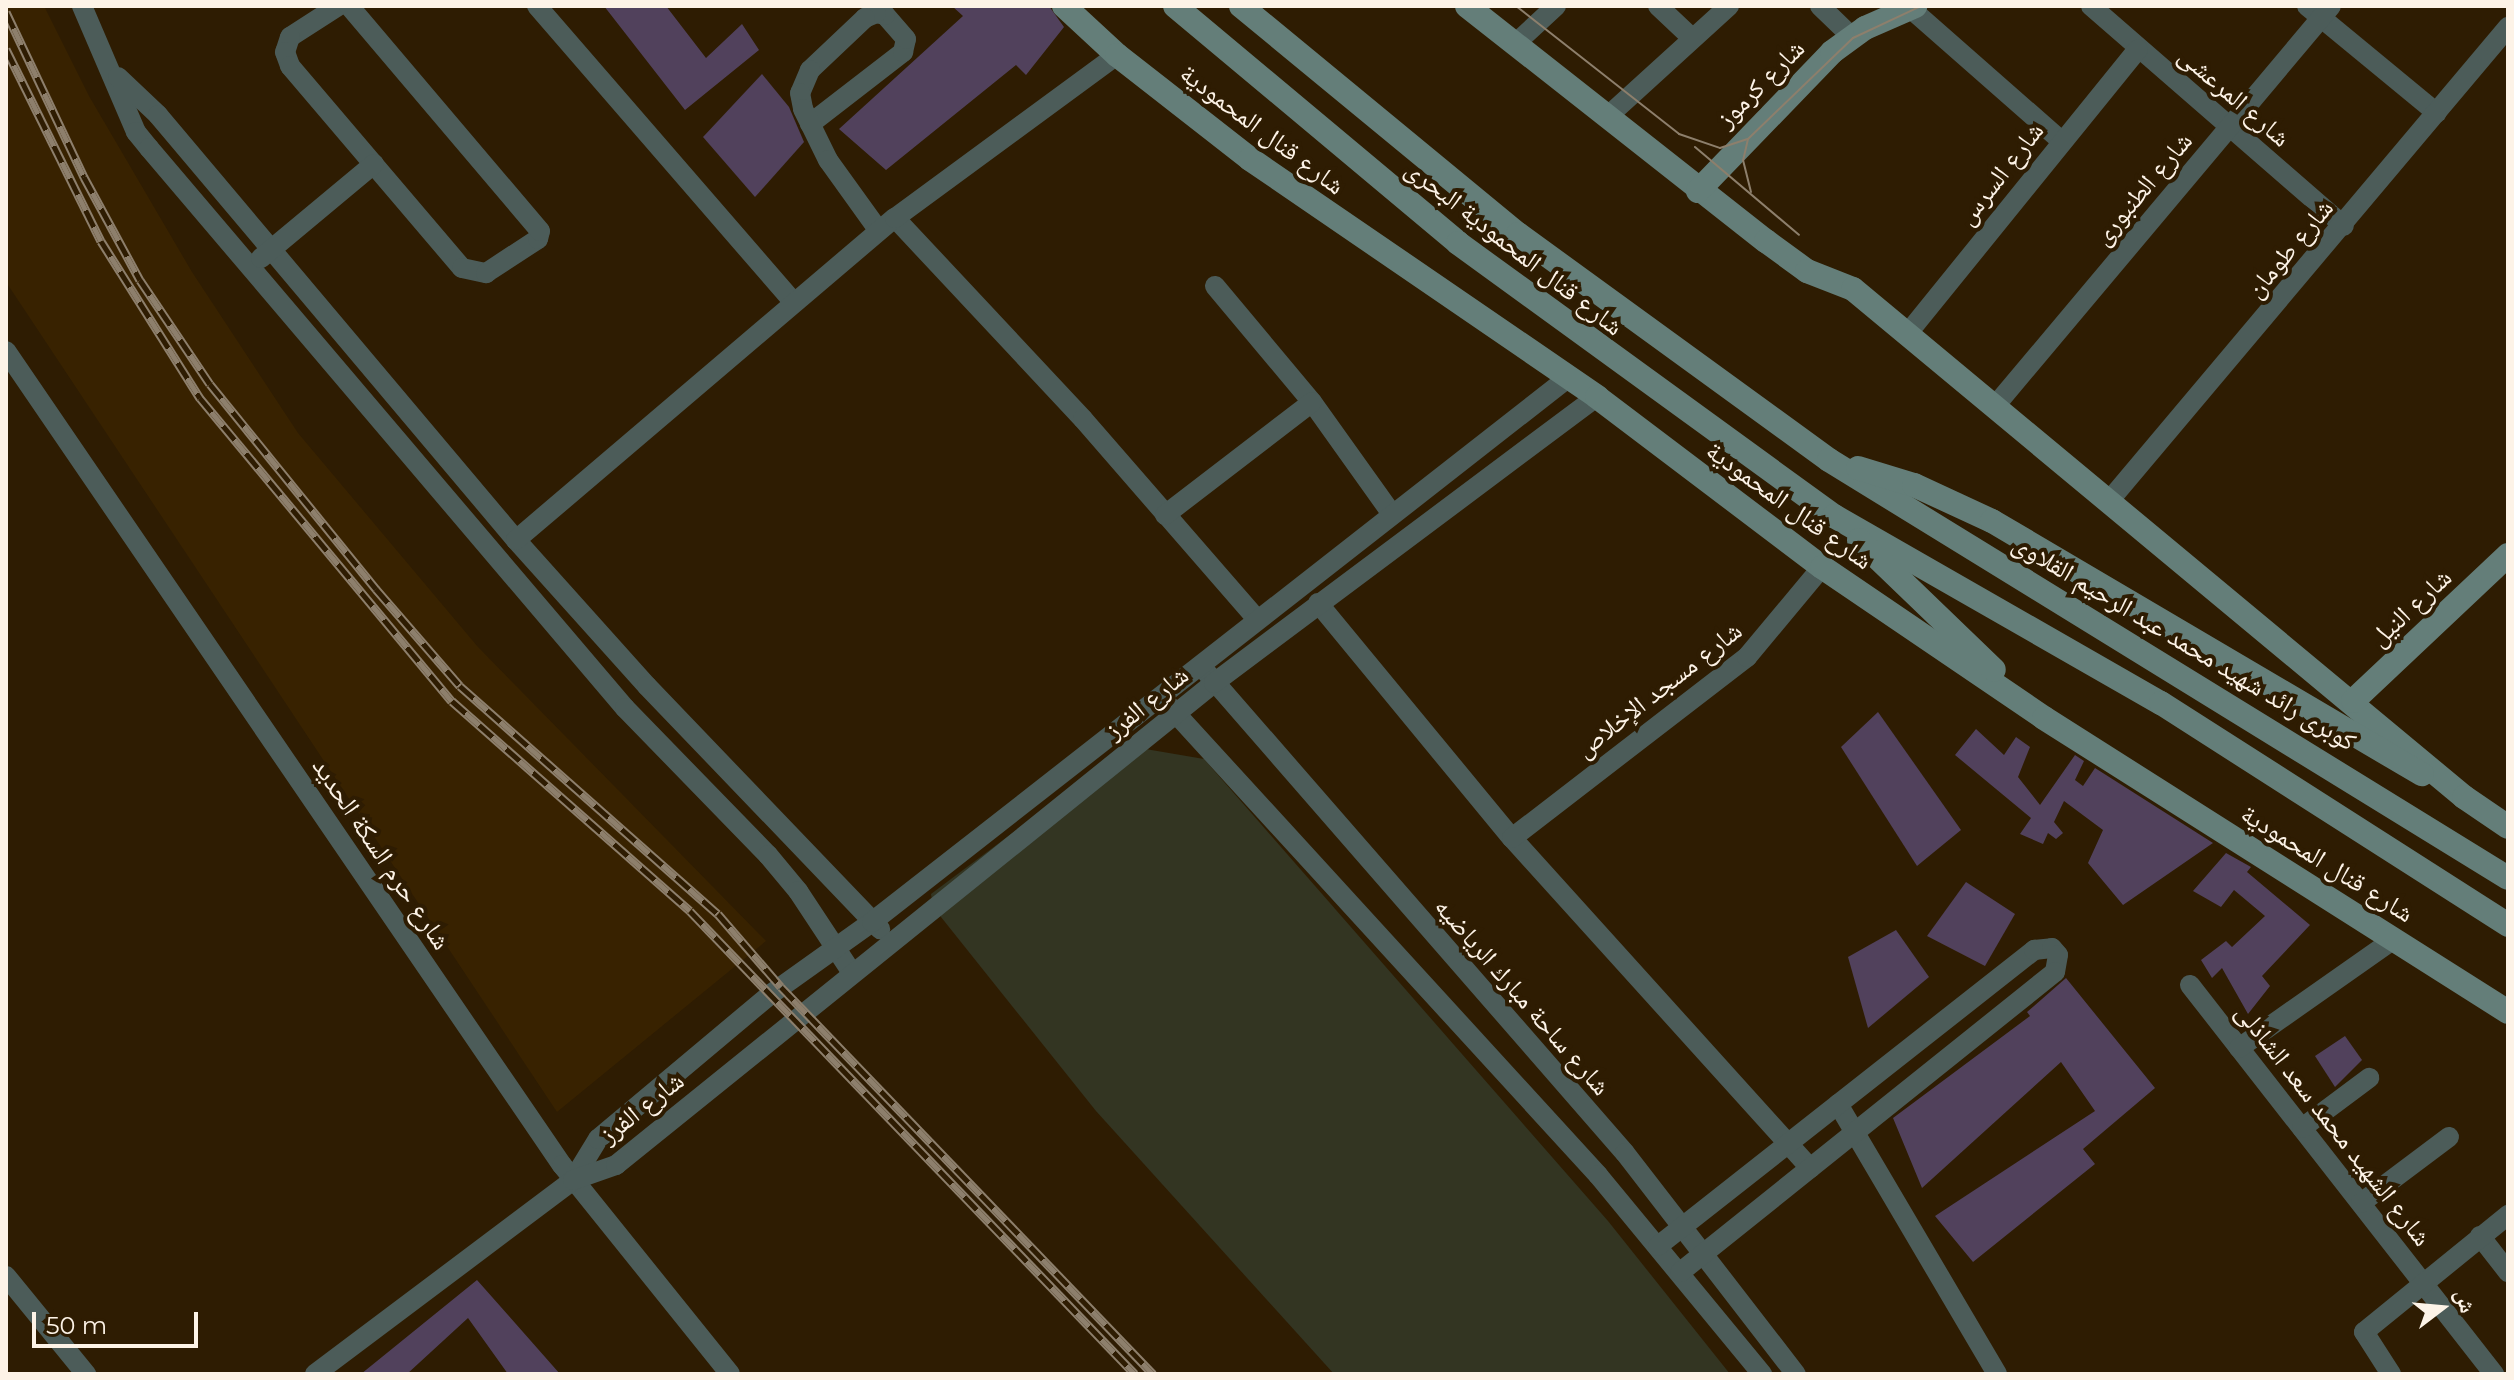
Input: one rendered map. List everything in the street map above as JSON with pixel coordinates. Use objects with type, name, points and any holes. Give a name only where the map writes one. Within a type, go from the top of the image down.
[{"type":"main road","name":"شارع قنال المحمودية","points":[[1064,6],[1117,55],[1318,208],[1569,377],[1822,567],[2044,718],[2394,939],[2501,1002]]},
{"type":"main road","name":"شارع قنال المحمودية البحرى","points":[[1175,6],[1458,243],[1834,516]]},
{"type":"main road","name":"شارع قنال المحمودية البحرى","points":[[1241,6],[1507,226],[1829,460]]},
{"type":"main road","points":[[1467,6],[1698,191],[1807,271],[1853,289],[2353,701],[2464,797]]},
{"type":"main road","name":"شارع كرموز","points":[[1698,191],[1769,113],[1851,36],[1913,7]]},
{"type":"main road","points":[[1829,460],[1914,485],[1992,521],[2464,797],[2508,827]]},
{"type":"main road","name":"كوبرى رائد شهيد محمد عبد الرحيم القلاوى","points":[[1829,460],[2170,666],[2508,878]]},
{"type":"main road","points":[[1834,516],[2161,703],[2508,925]]},
{"type":"main road","points":[[1834,516],[2044,718]]},
{"type":"main road","name":"شارع النيل","points":[[2353,701],[2508,555]]},
{"type":"street","points":[[82,6],[136,132],[249,269],[625,708],[768,855],[798,891],[852,973]]},
{"type":"street","points":[[338,6],[290,37],[285,52],[290,66],[469,273],[486,273],[538,239],[537,226],[349,6]]},
{"type":"street","points":[[537,6],[793,302]]},
{"type":"street","points":[[1515,44],[1556,6]]},
{"type":"street","points":[[1658,6],[1692,38]]},
{"type":"street","points":[[1607,117],[1729,6]]},
{"type":"street","points":[[1820,6],[1851,36]]},
{"type":"street","name":"شارع المرعشى","points":[[2091,6],[2344,226]]},
{"type":"street","points":[[1913,7],[2060,140]]},
{"type":"street","points":[[2320,10],[2437,113]]},
{"type":"street","name":"شارع الطنبورى","points":[[1995,406],[2230,127],[2320,10]]},
{"type":"street","points":[[810,124],[903,52],[906,39],[885,15],[870,14],[805,77],[801,101],[810,124],[828,160],[1165,515],[1256,618]]},
{"type":"street","name":"شارع طومان","points":[[2109,501],[2344,226],[2508,27]]},
{"type":"street","name":"شارع السرس","points":[[1908,333],[2060,140],[2138,49]]},
{"type":"street","points":[[516,540],[887,224],[1117,55]]},
{"type":"street","points":[[112,71],[158,115],[516,540],[820,871],[890,939]]},
{"type":"street","points":[[249,269],[374,164]]},
{"type":"street","points":[[1215,286],[1312,402],[1392,514]]},
{"type":"street","name":"شارع حرم السكة الحديد","points":[[6,351],[573,1180],[730,1374]]},
{"type":"street","name":"شارع الفرز","points":[[573,1180],[598,1139],[835,944],[872,922],[1198,663],[1569,377]]},
{"type":"street","name":"شارع الفرز","points":[[573,1180],[616,1165],[890,939],[1214,683],[1426,521],[1597,397]]},
{"type":"street","points":[[1165,515],[1312,402]]},
{"type":"street","points":[[1409,501],[1426,521]]},
{"type":"street","name":"شارع مسجد الإخلاص","points":[[1512,838],[1747,657],[1822,567]]},
{"type":"street","points":[[1318,603],[1512,838],[1810,1168]]},
{"type":"street","name":"شارع ساحة مبارك الرياضيه","points":[[1198,663],[1684,1226],[1796,1374]]},
{"type":"street","points":[[1159,694],[1658,1246],[1762,1374]]},
{"type":"street","points":[[768,855],[788,835]]},
{"type":"street","points":[[798,891],[820,871]]},
{"type":"street","points":[[2239,1048],[2394,939]]},
{"type":"street","points":[[1658,1246],[2034,950],[2042,946],[2058,955],[2055,972],[1680,1272]]},
{"type":"street","name":"شارع الشهيد محمد سعد الشاذلى","points":[[2190,985],[2494,1374]]},
{"type":"street","points":[[2302,1128],[2369,1078]]},
{"type":"street","points":[[1838,1104],[1997,1374]]},
{"type":"street","points":[[2361,1203],[2449,1137]]},
{"type":"street","points":[[315,1374],[573,1180]]},
{"type":"street","points":[[2391,1374],[2364,1339],[2365,1330],[2422,1281],[2508,1215]]},
{"type":"street","points":[[2480,1236],[2508,1272]]},
{"type":"street","points":[[6,1276],[86,1374]]},
{"type":"shaded area","points":[[6,6],[44,6],[89,96],[192,272],[298,433],[478,647],[766,941],[557,1112],[6,282]]},
{"type":"green space","points":[[1128,746],[1204,759],[1608,1221],[1730,1374],[1334,1374],[1096,1111],[933,907],[931,894]]},
{"type":"building","points":[[604,6],[666,6],[706,58],[742,24],[759,50],[685,110]]},
{"type":"building","points":[[952,6],[1049,6],[1064,27],[1026,75],[1016,65],[886,170],[839,129],[963,16]]},
{"type":"building","points":[[762,74],[789,107],[804,142],[755,197],[703,137]]},
{"type":"building","points":[[1878,712],[1961,830],[1917,866],[1841,747]]},
{"type":"building","points":[[1976,729],[2004,755],[2016,737],[2030,747],[2018,777],[2040,805],[2075,755],[2084,761],[2075,780],[2083,786],[2095,768],[2213,843],[2123,905],[2088,863],[2103,830],[2064,801],[2054,822],[2063,833],[2056,839],[2048,833],[2043,844],[2020,834],[2031,818],[1955,755]]},
{"type":"building","points":[[2226,853],[2251,867],[2247,872],[2310,925],[2262,976],[2270,986],[2248,1014],[2222,968],[2212,978],[2201,960],[2226,941],[2232,947],[2265,916],[2234,890],[2221,907],[2193,891]]},
{"type":"building","points":[[1966,882],[2015,914],[1985,966],[1927,936]]},
{"type":"building","points":[[1896,930],[1929,977],[1868,1028],[1848,957]]},
{"type":"building","points":[[2066,978],[2155,1088],[2083,1149],[2095,1164],[1973,1262],[1935,1216],[2095,1111],[2061,1062],[1922,1188],[1893,1118],[2030,1016],[2027,1012]]},
{"type":"building","points":[[2345,1036],[2362,1060],[2335,1087],[2315,1056]]},
{"type":"building","points":[[477,1280],[560,1374],[508,1374],[468,1318],[407,1374],[361,1374]]},
{"type":"tram line","points":[[1516,6],[1679,134],[1720,148],[1748,139],[1853,38],[1921,6]]},
{"type":"tram line","points":[[1748,139],[1743,160],[1751,192]]},
{"type":"tram line","points":[[1695,147],[1799,235]]},
{"type":"railway","points":[[6,12],[84,177],[140,280],[210,384],[376,589],[460,686],[718,914],[781,987],[1153,1374]]},
{"type":"railway","points":[[6,49],[101,241],[200,398],[452,701],[690,911],[1135,1374]]}]
